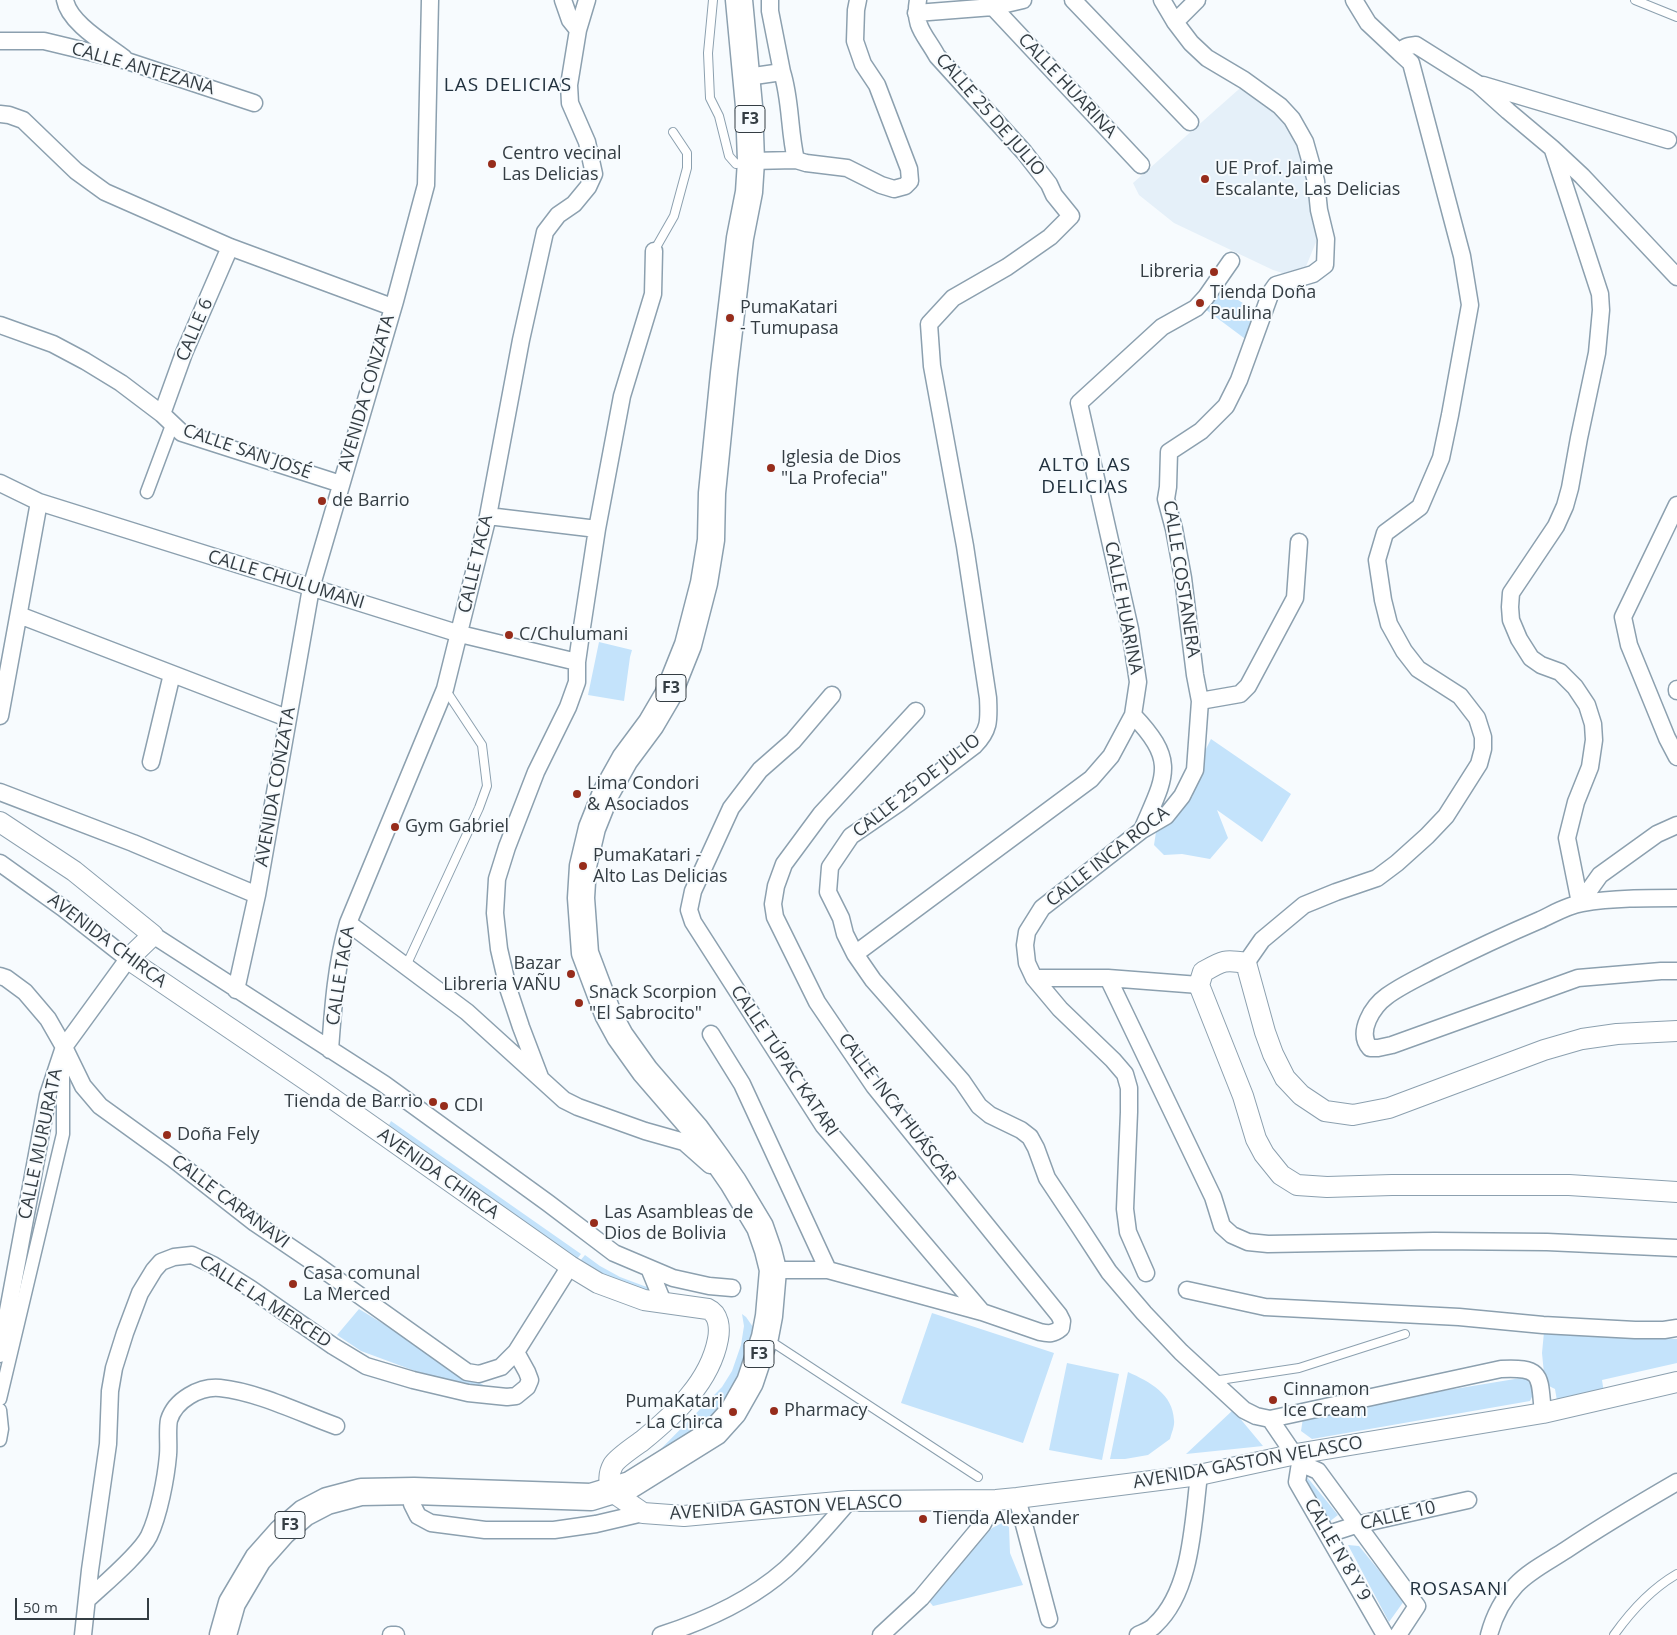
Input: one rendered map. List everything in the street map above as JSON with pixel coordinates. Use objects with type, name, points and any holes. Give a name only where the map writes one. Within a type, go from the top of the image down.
[{"type":"highway","name":"F3","points":[[223,1635],[232,1603],[258,1559],[282,1532],[304,1513],[327,1501],[361,1492],[414,1491],[591,1497],[630,1485],[715,1432],[733,1412],[750,1382],[765,1337],[770,1316],[773,1270],[760,1227],[718,1159],[696,1130],[645,1071],[620,1036],[608,1014],[585,953],[581,898],[583,866],[592,828],[606,793],[625,759],[651,724],[668,695],[688,645],[704,583],[711,540],[712,493],[727,346],[740,238],[749,192],[751,161],[747,77],[739,0]]},
{"type":"street","points":[[65,0],[66,8],[73,18],[127,61]]},
{"type":"street","name":"AVENIDA CONZATA","points":[[236,990],[258,895],[287,718],[311,588],[426,185],[430,0]]},
{"type":"street","points":[[563,0],[570,20],[578,30]]},
{"type":"street","points":[[578,30],[587,0]]},
{"type":"street","points":[[770,0],[770,10],[786,84],[792,144],[796,160]]},
{"type":"street","points":[[751,161],[796,160],[847,168],[881,185],[894,189],[905,186],[910,181],[906,159],[876,85],[863,64],[855,41],[858,0]]},
{"type":"street","points":[[917,7],[993,6],[1022,0]]},
{"type":"street","points":[[1073,0],[1190,122]]},
{"type":"street","points":[[1162,0],[1175,22],[1197,0]]},
{"type":"street","points":[[1246,963],[1262,940],[1304,905],[1376,878],[1397,863],[1446,816],[1479,764],[1484,749],[1483,737],[1477,718],[1460,696],[1418,669],[1404,651],[1389,624],[1383,600],[1377,560],[1385,533],[1420,506],[1441,458],[1470,305],[1462,256],[1411,63],[1368,23],[1354,0]]},
{"type":"street","name":"CALLE HUARINA","points":[[993,6],[1141,165]]},
{"type":"street","name":"CALLE 25 DE JULIO","points":[[917,7],[920,29],[937,56],[1024,152],[1071,216],[1050,237],[1008,267],[953,298],[929,324],[932,366],[964,546],[988,698],[989,723],[983,737],[974,746],[899,803],[851,836],[830,867],[828,892],[841,918],[845,934],[872,980],[962,1081],[979,1106],[990,1115],[1021,1130],[1030,1138],[1048,1178],[1109,1272],[1156,1327],[1211,1382],[1244,1410],[1256,1416],[1270,1419]]},
{"type":"street","name":"CALLE COSTANERA","points":[[1175,22],[1191,43],[1207,58],[1244,80],[1280,106],[1292,119],[1304,142],[1316,181],[1319,210],[1326,239],[1324,265],[1313,274],[1276,285],[1271,292],[1239,380],[1226,406],[1201,431],[1169,452],[1166,499],[1181,568],[1200,701]]},
{"type":"street","name":"CALLE TACA","points":[[330,1050],[343,940],[348,923],[445,689],[460,634],[488,516],[521,340],[545,232],[558,214],[574,204],[588,187],[594,174],[587,142],[570,103],[569,85],[578,30]]},
{"type":"street","name":"CALLE ANTEZANA","points":[[0,41],[44,41],[127,61],[254,103]]},
{"type":"street","points":[[1400,52],[1403,47],[1416,46],[1478,84],[1582,176],[1677,277]]},
{"type":"street","points":[[747,77],[782,72]]},
{"type":"street","points":[[1478,84],[1668,140]]},
{"type":"street","points":[[0,114],[9,114],[23,120],[76,171],[105,192],[230,247],[392,307]]},
{"type":"street","points":[[1552,148],[1600,294],[1600,332],[1565,506],[1556,526],[1511,594],[1510,607],[1511,620],[1531,658],[1542,665],[1560,672],[1575,687],[1587,705],[1593,724],[1594,740],[1590,767],[1576,802],[1567,838],[1580,903]]},
{"type":"street","name":"CALLE 6","points":[[167,419],[184,353],[230,247]]},
{"type":"street","points":[[540,1077],[508,988],[499,949],[495,913],[497,879],[507,847],[536,772],[577,682],[577,662],[597,529],[622,396],[653,294],[654,251]]},
{"type":"street","name":"CALLE HUARINA","points":[[855,954],[1091,779],[1111,756],[1133,715],[1138,682],[1130,629],[1079,402],[1162,327],[1196,308],[1231,261]]},
{"type":"street","name":"CALLE SAN JOSÉ","points":[[0,325],[53,344],[85,361],[122,383],[182,433],[341,484]]},
{"type":"street","points":[[147,492],[167,419]]},
{"type":"street","name":"CALLE CHULUMANI","points":[[0,483],[40,502],[311,588],[460,634],[577,662]]},
{"type":"street","points":[[0,716],[40,502]]},
{"type":"street","points":[[1677,505],[1623,617],[1629,646],[1667,738],[1677,757]]},
{"type":"street","points":[[488,516],[597,529]]},
{"type":"street","points":[[1200,701],[1240,694],[1248,686],[1294,598],[1299,542]]},
{"type":"street","points":[[19,615],[287,718]]},
{"type":"street","points":[[151,762],[172,674]]},
{"type":"street","name":"CALLE TÚPAC KATARI","points":[[832,695],[793,741],[760,770],[731,808],[693,891],[689,910],[693,922],[823,1125],[982,1312]]},
{"type":"street","name":"CALLE INCA ROCA","points":[[1146,1272],[1128,1232],[1126,1217],[1125,1190],[1130,1112],[1129,1088],[1125,1074],[1060,1009],[1034,978],[1027,963],[1025,945],[1027,932],[1042,908],[1142,830],[1166,816],[1182,796],[1195,770],[1200,701]]},
{"type":"street","name":"CALLE INCA HUÁSCAR","points":[[916,711],[821,814],[784,864],[776,886],[773,904],[775,917],[817,1002],[874,1086],[1059,1315],[1062,1321],[1061,1328],[1056,1333],[1048,1334],[982,1312]]},
{"type":"street","points":[[1133,715],[1149,732],[1157,745],[1164,765],[1162,782],[1142,830]]},
{"type":"street","points":[[0,792],[133,843],[258,895]]},
{"type":"street","name":"AVENIDA CHIRCA","points":[[0,822],[74,871],[153,935],[384,1084],[430,1116],[614,1253],[673,1278],[709,1286],[732,1288]]},
{"type":"street","points":[[1580,903],[1600,875],[1656,834],[1677,825]]},
{"type":"street","name":"AVENIDA CHIRCA","points":[[0,863],[128,958],[312,1084],[570,1266],[598,1283],[644,1300],[708,1308],[712,1311],[717,1318],[719,1332],[716,1347],[706,1373],[689,1396],[662,1424],[613,1464],[608,1480],[611,1491]]},
{"type":"street","points":[[1677,898],[1580,903],[1495,938],[1408,983],[1387,996],[1377,1006],[1367,1022],[1364,1035],[1366,1043],[1370,1048],[1392,1046],[1578,978],[1677,971]]},
{"type":"street","points":[[348,923],[467,1012],[564,1100],[578,1107],[645,1131],[684,1142],[710,1165],[718,1159]]},
{"type":"street","name":"CALLE MURURATA","points":[[0,1354],[48,1096],[64,1046],[128,958],[153,935]]},
{"type":"street","points":[[1246,963],[1229,960],[1217,964],[1203,972],[1199,986],[1243,1096],[1256,1139],[1264,1154],[1280,1175],[1297,1185],[1327,1187],[1569,1185],[1677,1192]]},
{"type":"street","points":[[1246,963],[1273,1054],[1286,1078],[1301,1095],[1325,1111],[1353,1115],[1389,1108],[1544,1050],[1582,1038],[1677,1031]]},
{"type":"street","name":"CALLE CARANAVI","points":[[0,976],[6,978],[25,992],[48,1019],[64,1046],[83,1086],[100,1106],[172,1158],[255,1223],[467,1372],[479,1374],[501,1367],[516,1352],[570,1266]]},
{"type":"street","points":[[1034,978],[1108,978],[1199,986]]},
{"type":"street","points":[[1108,978],[1213,1197],[1222,1226],[1232,1235],[1248,1242],[1268,1244],[1434,1241],[1546,1242],[1677,1248]]},
{"type":"street","points":[[711,1034],[742,1084],[828,1270]]},
{"type":"street","points":[[0,1399],[63,1134],[62,1083],[64,1046]]},
{"type":"street","name":"CALLE LA MERCED","points":[[83,1635],[108,1444],[110,1391],[114,1368],[140,1293],[161,1262],[174,1257],[192,1255],[251,1289],[333,1346],[366,1366],[413,1380],[468,1393],[507,1397],[516,1396],[527,1387],[530,1380],[528,1372],[516,1352]]},
{"type":"street","points":[[649,1268],[663,1302]]},
{"type":"street","points":[[773,1270],[828,1270],[982,1312]]},
{"type":"street","points":[[1187,1290],[1265,1307],[1459,1317],[1543,1326],[1635,1330],[1677,1328]]},
{"type":"street","points":[[1398,1635],[1417,1606],[1318,1471],[1298,1459],[1270,1419],[1501,1369],[1519,1368],[1535,1373],[1539,1380],[1543,1413]]},
{"type":"street","name":"AVENIDA GASTON VELASCO","points":[[643,1513],[684,1516],[849,1501],[996,1500],[1018,1498],[1199,1475],[1298,1459],[1543,1413],[1677,1382]]},
{"type":"street","points":[[88,1599],[140,1549],[148,1537],[166,1475],[169,1421],[178,1405],[187,1396],[200,1391],[218,1388],[249,1393],[336,1426]]},
{"type":"street","points":[[0,1410],[2,1428],[0,1440]]},
{"type":"street","name":"CALLE N 8 Y 9","points":[[1298,1459],[1297,1482],[1385,1635]]},
{"type":"street","points":[[1138,1635],[1154,1627],[1168,1611],[1182,1582],[1189,1553],[1199,1475]]},
{"type":"street","points":[[1489,1635],[1494,1616],[1516,1584],[1598,1529],[1677,1482]]},
{"type":"street","points":[[414,1491],[412,1504],[418,1516],[432,1523],[485,1530],[554,1530],[596,1524],[643,1513]]},
{"type":"street","points":[[611,1491],[643,1513]]},
{"type":"street","points":[[1018,1498],[1049,1619]]},
{"type":"street","points":[[881,1635],[921,1598],[982,1525],[996,1500]]},
{"type":"street","name":"CALLE 10","points":[[1328,1534],[1356,1525],[1468,1500]]},
{"type":"street","points":[[661,1635],[709,1616],[748,1597],[785,1570],[849,1501]]},
{"type":"street","points":[[391,1635],[396,1635]]},
{"type":"lane","points":[[712,0],[708,53],[710,98],[719,116],[729,156],[736,164],[751,161]]},
{"type":"lane","points":[[1634,0],[1677,17]]},
{"type":"lane","points":[[654,251],[674,216],[687,168],[687,153],[674,132]]},
{"type":"lane","points":[[406,966],[479,808],[487,786],[482,745],[445,689]]},
{"type":"lane","points":[[1211,1382],[1300,1368],[1405,1334]]},
{"type":"lane","points":[[765,1337],[978,1477]]},
{"type":"lane","points":[[1614,1635],[1648,1594],[1677,1574]]},
{"type":"shaded area","points":[[1247,82],[1281,115],[1297,147],[1309,183],[1318,237],[1305,269],[1289,275],[1273,270],[1174,223],[1139,195],[1133,183]]},
{"type":"shaded area","points":[[1219,293],[1238,300],[1259,313],[1248,341],[1205,309]]},
{"type":"shaded area","points":[[599,642],[632,650],[624,701],[588,695]]},
{"type":"shaded area","points":[[1211,739],[1291,794],[1262,842],[1217,810],[1228,838],[1210,859],[1182,854],[1164,855],[1154,845],[1156,832],[1172,820],[1179,806],[1193,796],[1185,791]]},
{"type":"shaded area","points":[[391,1121],[581,1254],[577,1259],[389,1125]]},
{"type":"shaded area","points":[[585,1255],[620,1277],[674,1295],[690,1304],[614,1283],[579,1262]]},
{"type":"shaded area","points":[[359,1309],[485,1386],[472,1386],[415,1371],[361,1351],[337,1335]]},
{"type":"shaded area","points":[[932,1313],[1054,1353],[1023,1443],[901,1403]]},
{"type":"shaded area","points":[[742,1314],[753,1327],[735,1386],[718,1409],[707,1419],[649,1461],[722,1387],[732,1371],[741,1345],[744,1326]]},
{"type":"shaded area","points":[[1544,1332],[1677,1339],[1677,1363],[1602,1380],[1604,1393],[1557,1401],[1555,1389],[1545,1384],[1542,1353]]},
{"type":"shaded area","points":[[1067,1363],[1119,1374],[1102,1460],[1049,1450]]},
{"type":"shaded area","points":[[1128,1372],[1152,1385],[1165,1396],[1173,1411],[1173,1427],[1170,1439],[1148,1455],[1125,1459],[1110,1459]]},
{"type":"shaded area","points":[[1527,1377],[1536,1389],[1530,1401],[1312,1439],[1301,1431],[1303,1418],[1315,1412]]},
{"type":"shaded area","points":[[1233,1410],[1263,1446],[1186,1454]]},
{"type":"shaded area","points":[[1303,1477],[1307,1477],[1338,1515],[1329,1522]]},
{"type":"shaded area","points":[[1002,1523],[1009,1527],[1010,1553],[1023,1585],[933,1606],[928,1600],[992,1528]]},
{"type":"shaded area","points":[[1348,1545],[1359,1546],[1404,1601],[1389,1622]]},
{"type":"place","name":"Centro vecinal Las Delicias","points":[[492,164]]},
{"type":"place","name":"UE Prof. Jaime Escalante, Las Delicias","points":[[1205,179]]},
{"type":"place","name":"Libreria","points":[[1214,272]]},
{"type":"place","name":"Tienda Doña Paulina","points":[[1200,303]]},
{"type":"place","name":"PumaKatari - Tumupasa","points":[[730,318]]},
{"type":"place","name":"Iglesia de Dios \"La Profecia\"","points":[[771,468]]},
{"type":"place","name":"de Barrio","points":[[322,501]]},
{"type":"place","name":"C/Chulumani","points":[[509,635]]},
{"type":"place","name":"Lima Condori & Asociados","points":[[577,794]]},
{"type":"place","name":"Gym Gabriel","points":[[395,827]]},
{"type":"place","name":"PumaKatari - Alto Las Delicias","points":[[583,866]]},
{"type":"place","name":"Bazar Libreria VAÑU","points":[[571,974]]},
{"type":"place","name":"Snack Scorpion \"El Sabrocito\"","points":[[579,1003]]},
{"type":"place","name":"Tienda de Barrio","points":[[433,1102]]},
{"type":"place","name":"CDI","points":[[444,1106]]},
{"type":"place","name":"Doña Fely","points":[[167,1135]]},
{"type":"place","name":"Las Asambleas de Dios de Bolivia","points":[[594,1223]]},
{"type":"place","name":"Casa comunal La Merced","points":[[293,1284]]},
{"type":"place","name":"Cinnamon Ice Cream","points":[[1273,1400]]},
{"type":"place","name":"Pharmacy","points":[[774,1411]]},
{"type":"place","name":"PumaKatari - La Chirca","points":[[733,1412]]},
{"type":"place","name":"Tienda Alexander","points":[[923,1519]]},
{"type":"district","name":"LAS DELICIAS","points":[[508,86]]},
{"type":"district","name":"ALTO LAS DELICIAS","points":[[1085,477]]},
{"type":"district","name":"ROSASANI","points":[[1459,1590]]}]
